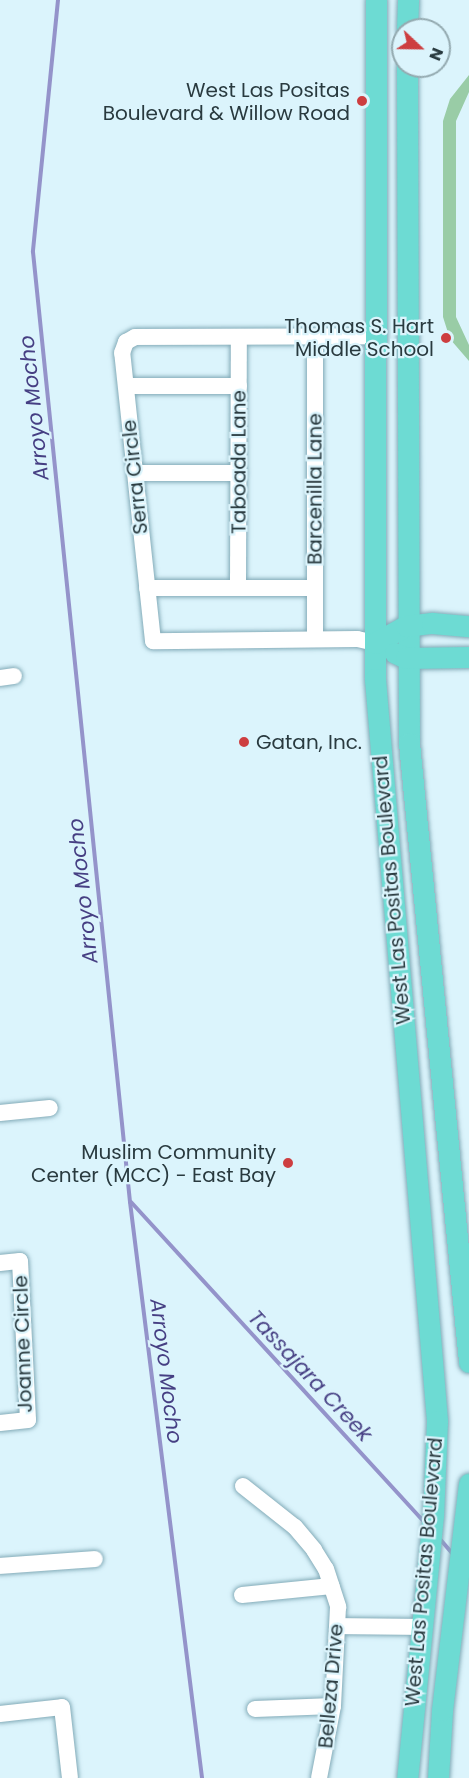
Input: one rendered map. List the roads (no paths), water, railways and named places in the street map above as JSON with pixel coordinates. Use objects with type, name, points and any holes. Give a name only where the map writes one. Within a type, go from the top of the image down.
[{"type":"main road","name":"West Las Positas Boulevard","points":[[376,0],[375,643],[379,743],[434,1362],[437,1421],[433,1515],[419,1627],[406,1778]]},
{"type":"main road","points":[[407,18],[408,0]]},
{"type":"main road","name":"West Las Positas Boulevard","points":[[407,78],[406,658],[409,743],[469,1362]]},
{"type":"main road","points":[[375,643],[406,626],[432,623],[469,626]]},
{"type":"main road","points":[[375,643],[406,658],[469,657]]},
{"type":"main road","name":"West Las Positas Boulevard","points":[[438,1778],[442,1710],[458,1600],[469,1485]]},
{"type":"street","name":"Serra Circle","points":[[375,643],[315,639],[153,641],[122,353],[126,342],[135,337],[315,339],[377,336]]},
{"type":"street","name":"Taboada Lane","points":[[238,586],[239,337]]},
{"type":"street","name":"Barcenilla Lane","points":[[315,339],[315,639]]},
{"type":"street","points":[[126,386],[239,386]]},
{"type":"street","points":[[135,473],[239,473]]},
{"type":"street","points":[[147,588],[238,586],[315,588]]},
{"type":"street","points":[[0,1113],[50,1108]]},
{"type":"street","name":"Joanne Circle","points":[[0,1263],[20,1261],[28,1420],[0,1423]]},
{"type":"street","name":"Belleza Drive","points":[[243,1486],[295,1527],[315,1550],[332,1586],[338,1626],[333,1706],[319,1778]]},
{"type":"street","points":[[0,1566],[95,1559]]},
{"type":"street","points":[[243,1595],[332,1586]]},
{"type":"street","points":[[338,1626],[419,1627]]},
{"type":"street","points":[[255,1709],[333,1706]]},
{"type":"street","points":[[0,1714],[62,1707],[70,1778]]},
{"type":"waterway","name":"Arroyo Mocho","points":[[58,0],[33,252],[130,1202],[202,1778]]},
{"type":"waterway","name":"Tassajara Creek","points":[[131,1202],[424,1522]]},
{"type":"waterway","name":"Tassajara Creek","points":[[439,1538],[452,1553]]},
{"type":"place","name":"West Las Positas Boulevard & Willow Road","points":[[362,101]]},
{"type":"place","name":"Thomas S. Hart Middle School","points":[[446,338]]},
{"type":"place","name":"Gatan, Inc.","points":[[244,742]]},
{"type":"place","name":"Muslim Community Center (MCC) - East Bay","points":[[288,1163]]}]
